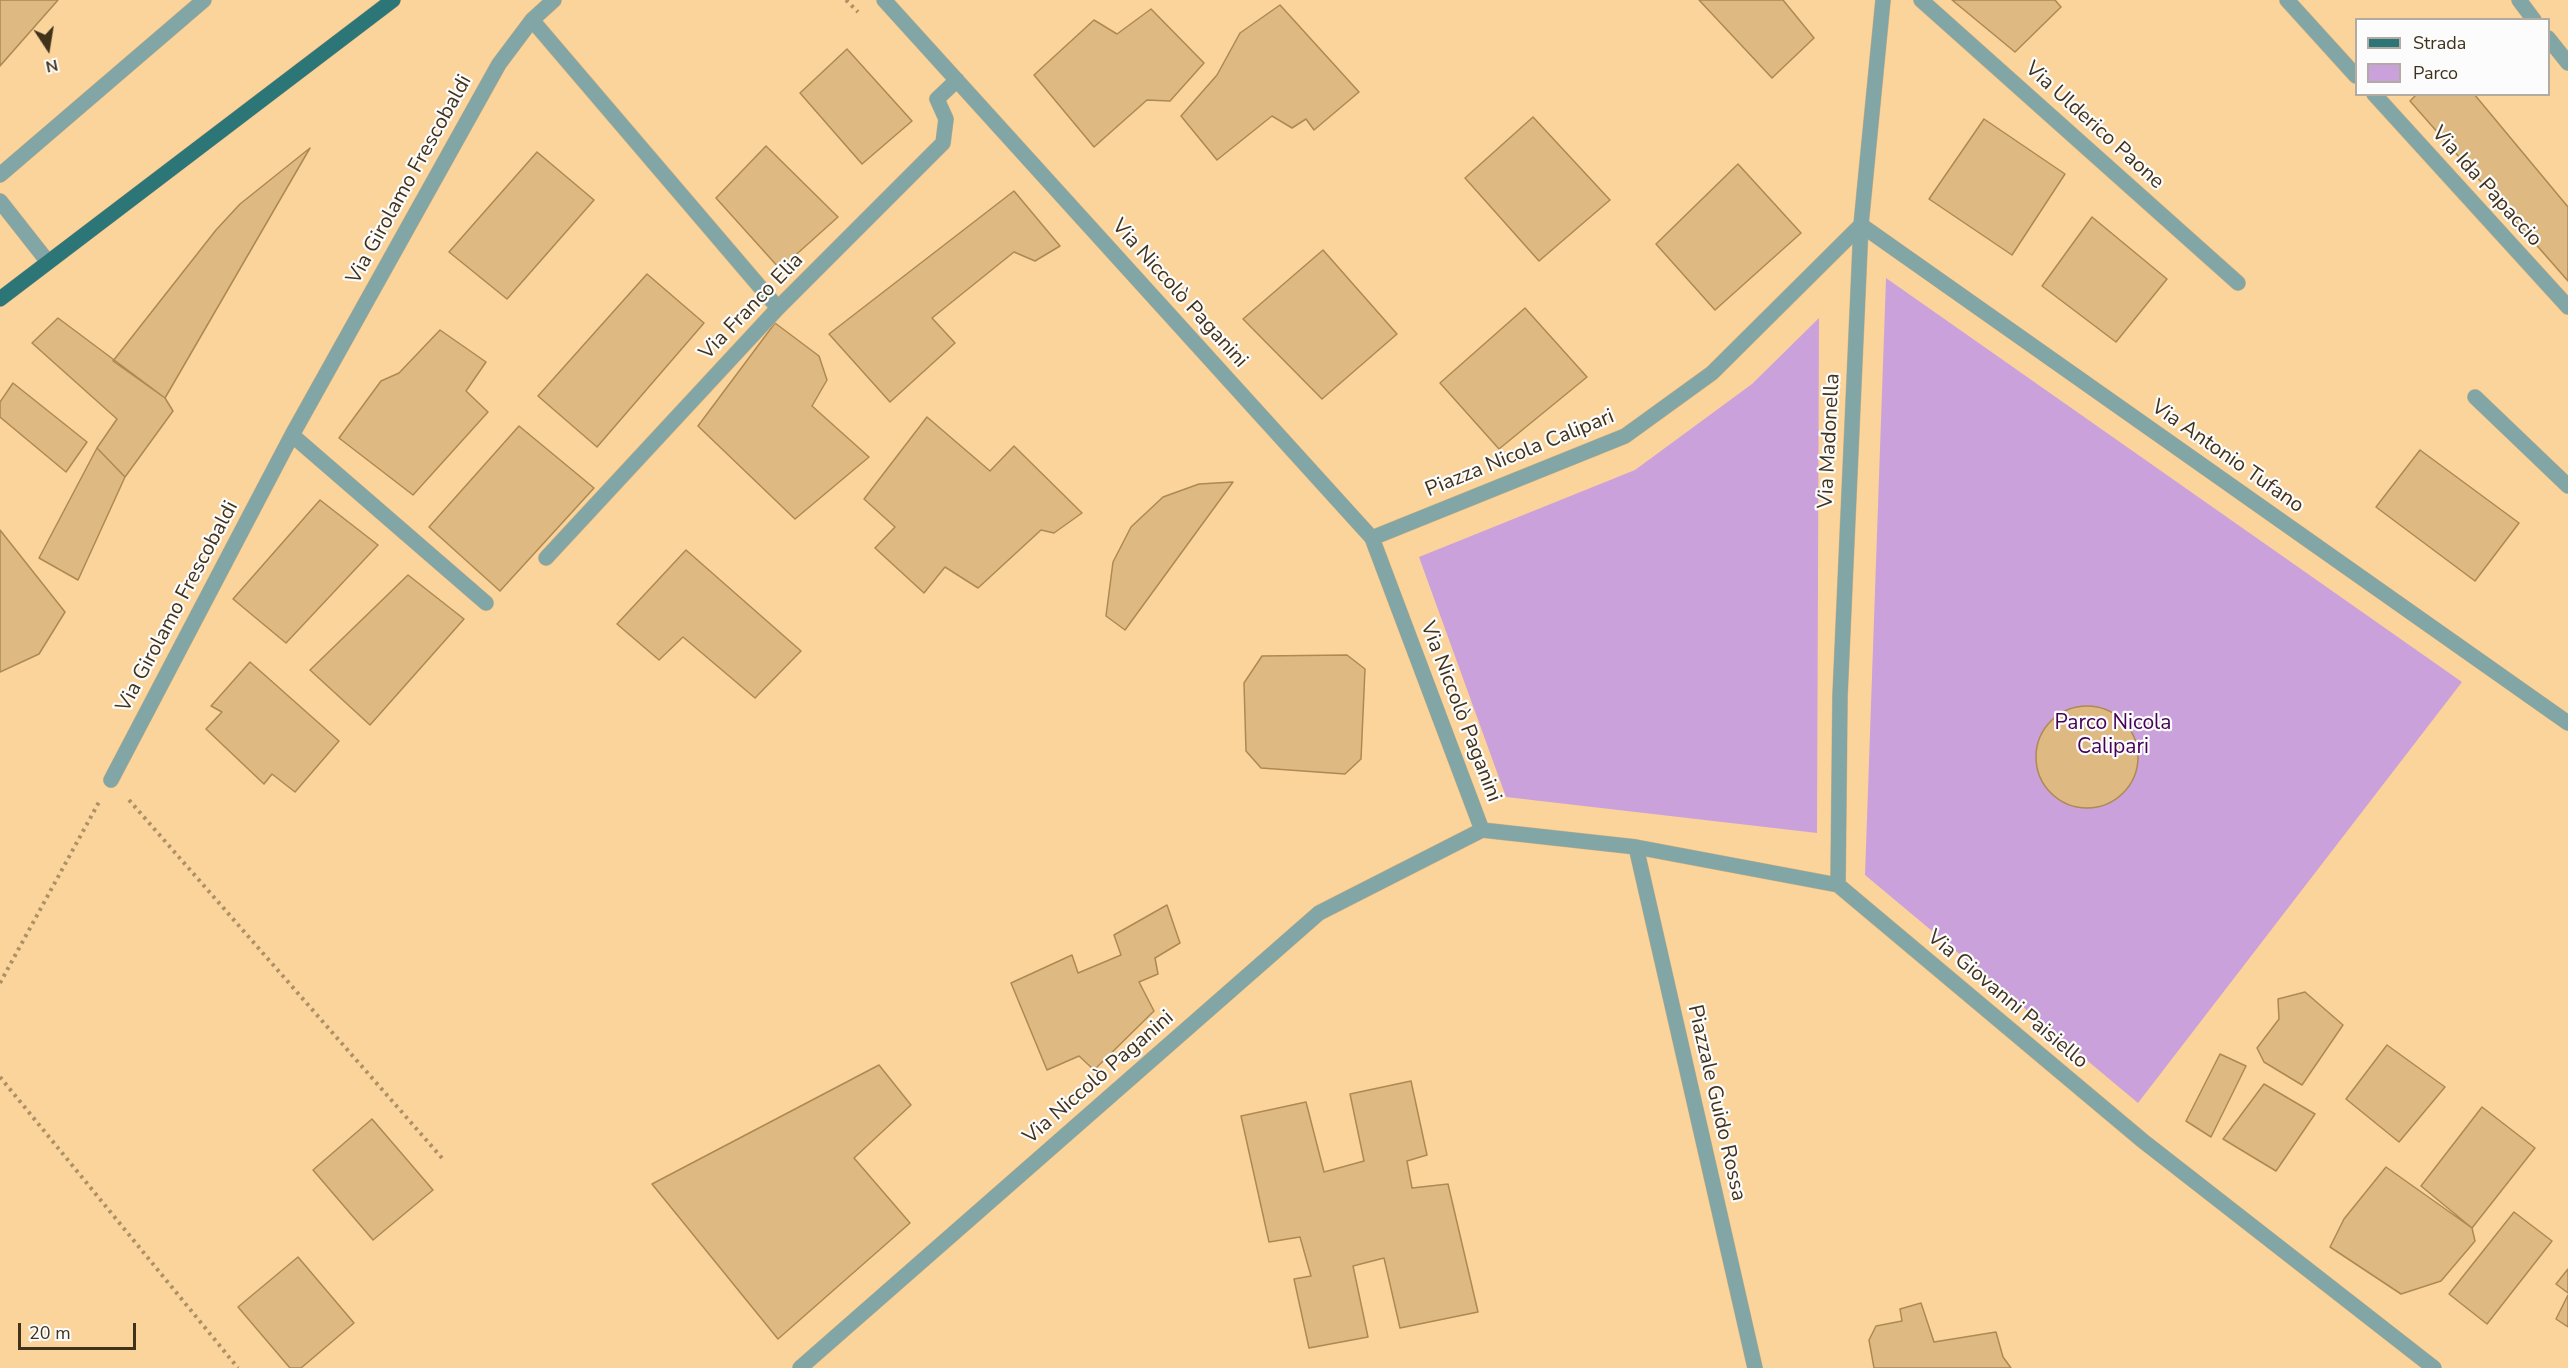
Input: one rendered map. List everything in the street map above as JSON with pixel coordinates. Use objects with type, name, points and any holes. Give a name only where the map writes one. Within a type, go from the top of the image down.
[{"type":"main road","points":[[0,299],[393,0]]},
{"type":"street","points":[[0,175],[204,0]]},
{"type":"street","name":"Via Girolamo Frescobaldi","points":[[111,780],[292,435],[499,64],[532,20],[554,0]]},
{"type":"street","name":"Via Niccolò Paganini","points":[[800,1368],[1319,913],[1482,830],[1372,538],[884,0]]},
{"type":"street","name":"Via Madonella","points":[[1838,885],[1840,696],[1861,225],[1884,0]]},
{"type":"street","name":"Via Ulderico Paone","points":[[1921,0],[2238,283]]},
{"type":"street","points":[[2287,0],[2355,75]]},
{"type":"street","points":[[2519,0],[2532,18]]},
{"type":"street","points":[[532,20],[778,308]]},
{"type":"street","points":[[2550,40],[2568,63]]},
{"type":"street","name":"Via Franco Elia","points":[[546,558],[778,308],[943,142],[946,119],[937,99],[957,80]]},
{"type":"street","name":"Via Ida Papaccio","points":[[2376,96],[2568,307]]},
{"type":"street","points":[[0,201],[48,262]]},
{"type":"street","name":"Piazza Nicola Calipari","points":[[1372,538],[1625,436],[1712,374],[1861,225]]},
{"type":"street","name":"Via Antonio Tufano","points":[[1861,225],[2568,723]]},
{"type":"street","points":[[2475,397],[2568,486]]},
{"type":"street","points":[[292,435],[486,603]]},
{"type":"street","name":"Via Giovanni Paisiello","points":[[1482,830],[1636,847],[1838,885],[2143,1141],[2434,1368]]},
{"type":"street","name":"Piazzale Guido Rossa","points":[[1636,847],[1755,1368]]},
{"type":"path","points":[[0,983],[111,780],[442,1158]]},
{"type":"path","points":[[0,1077],[238,1368]]},
{"type":"green space","name":"Parco Nicola Calipari","points":[[1886,278],[2462,682],[2138,1103],[1865,875]]},
{"type":"green space","points":[[1819,318],[1817,833],[1506,797],[1419,557],[1635,470],[1752,384]]},
{"type":"building","points":[[0,0],[58,0],[0,66]]},
{"type":"building","points":[[1699,0],[1783,0],[1814,38],[1772,78]]},
{"type":"building","points":[[1952,0],[2055,0],[2061,7],[2015,52]]},
{"type":"building","points":[[1280,5],[1359,92],[1314,130],[1306,119],[1292,128],[1272,116],[1217,160],[1181,116],[1217,75],[1240,33]]},
{"type":"building","points":[[1151,9],[1204,63],[1170,101],[1147,100],[1094,147],[1034,75],[1094,20],[1117,34]]},
{"type":"building","points":[[847,49],[912,121],[862,164],[800,93]]},
{"type":"building","points":[[2415,96],[2476,96],[2568,207],[2568,281],[2410,101]]},
{"type":"building","points":[[1533,117],[1610,200],[1539,261],[1465,178]]},
{"type":"building","points":[[1984,119],[2065,174],[2012,255],[1929,199]]},
{"type":"building","points":[[766,146],[838,217],[780,269],[716,198]]},
{"type":"building","points":[[310,148],[165,398],[113,361],[216,230],[240,204]]},
{"type":"building","points":[[537,152],[594,200],[507,299],[449,252]]},
{"type":"building","points":[[1738,164],[1801,233],[1715,310],[1656,244]]},
{"type":"building","points":[[1014,191],[1060,246],[1035,261],[1014,252],[932,318],[955,343],[890,402],[829,334]]},
{"type":"building","points":[[2092,217],[2167,279],[2116,342],[2042,286]]},
{"type":"building","points":[[1323,250],[1397,334],[1322,399],[1243,319]]},
{"type":"building","points":[[647,274],[704,323],[597,447],[538,396]]},
{"type":"building","points":[[1525,308],[1587,377],[1499,449],[1440,383]]},
{"type":"building","points":[[58,318],[165,398],[173,411],[125,477],[97,448],[117,419],[32,343]]},
{"type":"building","points":[[775,323],[819,356],[827,380],[812,406],[869,457],[795,519],[698,426]]},
{"type":"building","points":[[440,330],[486,362],[466,391],[488,412],[413,495],[339,438],[381,381],[399,373]]},
{"type":"building","points":[[13,383],[87,442],[66,472],[0,417],[0,402]]},
{"type":"building","points":[[927,417],[990,471],[1014,446],[1082,513],[1054,533],[1041,530],[978,588],[945,567],[924,593],[875,548],[895,527],[864,499]]},
{"type":"building","points":[[519,426],[594,488],[500,591],[429,527]]},
{"type":"building","points":[[97,448],[125,477],[78,580],[39,558]]},
{"type":"building","points":[[2420,450],[2519,523],[2475,581],[2376,507]]},
{"type":"building","points":[[1233,482],[1125,630],[1106,616],[1113,562],[1131,527],[1163,497],[1199,484]]},
{"type":"building","points":[[320,500],[378,545],[286,643],[233,599]]},
{"type":"building","points":[[0,530],[65,612],[39,654],[0,672]]},
{"type":"building","points":[[686,550],[801,651],[755,698],[683,637],[659,660],[617,624]]},
{"type":"building","points":[[408,575],[464,619],[370,725],[310,670]]},
{"type":"building","points":[[1347,655],[1365,669],[1361,759],[1345,774],[1261,768],[1246,751],[1244,683],[1262,656]]},
{"type":"building","points":[[250,662],[339,741],[295,792],[272,774],[264,784],[206,729],[222,712],[211,706]]},
{"type":"building","points":[[2087,706],[2106,710],[2123,721],[2134,738],[2138,757],[2134,776],[2123,793],[2106,804],[2087,808],[2068,804],[2051,793],[2040,776],[2036,757],[2040,738],[2051,721],[2068,710]]},
{"type":"building","points":[[1167,905],[1180,943],[1155,958],[1158,974],[1139,982],[1154,1011],[1094,1070],[1079,1056],[1047,1070],[1011,983],[1072,955],[1078,973],[1121,955],[1114,935]]},
{"type":"building","points":[[2305,992],[2343,1025],[2302,1085],[2264,1062],[2257,1048],[2279,1019],[2278,999]]},
{"type":"building","points":[[2387,1045],[2445,1087],[2399,1142],[2346,1099]]},
{"type":"building","points":[[2220,1054],[2246,1066],[2211,1137],[2186,1121]]},
{"type":"building","points":[[879,1065],[911,1105],[854,1158],[910,1223],[778,1339],[652,1184]]},
{"type":"building","points":[[1411,1081],[1427,1155],[1407,1161],[1412,1188],[1448,1184],[1478,1312],[1400,1328],[1384,1258],[1353,1266],[1368,1337],[1309,1348],[1294,1279],[1311,1276],[1300,1237],[1269,1242],[1241,1116],[1306,1102],[1324,1172],[1364,1161],[1350,1094]]},
{"type":"building","points":[[2264,1084],[2315,1114],[2276,1171],[2223,1139]]},
{"type":"building","points":[[2482,1107],[2535,1148],[2472,1228],[2421,1186]]},
{"type":"building","points":[[372,1119],[433,1190],[373,1240],[313,1170]]},
{"type":"building","points":[[2386,1167],[2472,1228],[2475,1241],[2441,1281],[2401,1294],[2330,1247],[2344,1219]]},
{"type":"building","points":[[2514,1212],[2552,1241],[2487,1324],[2449,1294]]},
{"type":"building","points":[[298,1257],[354,1323],[301,1368],[290,1368],[238,1307]]},
{"type":"building","points":[[2568,1269],[2568,1293],[2556,1284]]},
{"type":"building","points":[[2568,1295],[2568,1327],[2556,1319]]},
{"type":"building","points":[[1921,1303],[1934,1342],[1996,1332],[2003,1357],[2011,1368],[1874,1368],[1869,1340],[1876,1326],[1902,1321],[1900,1309]]}]
